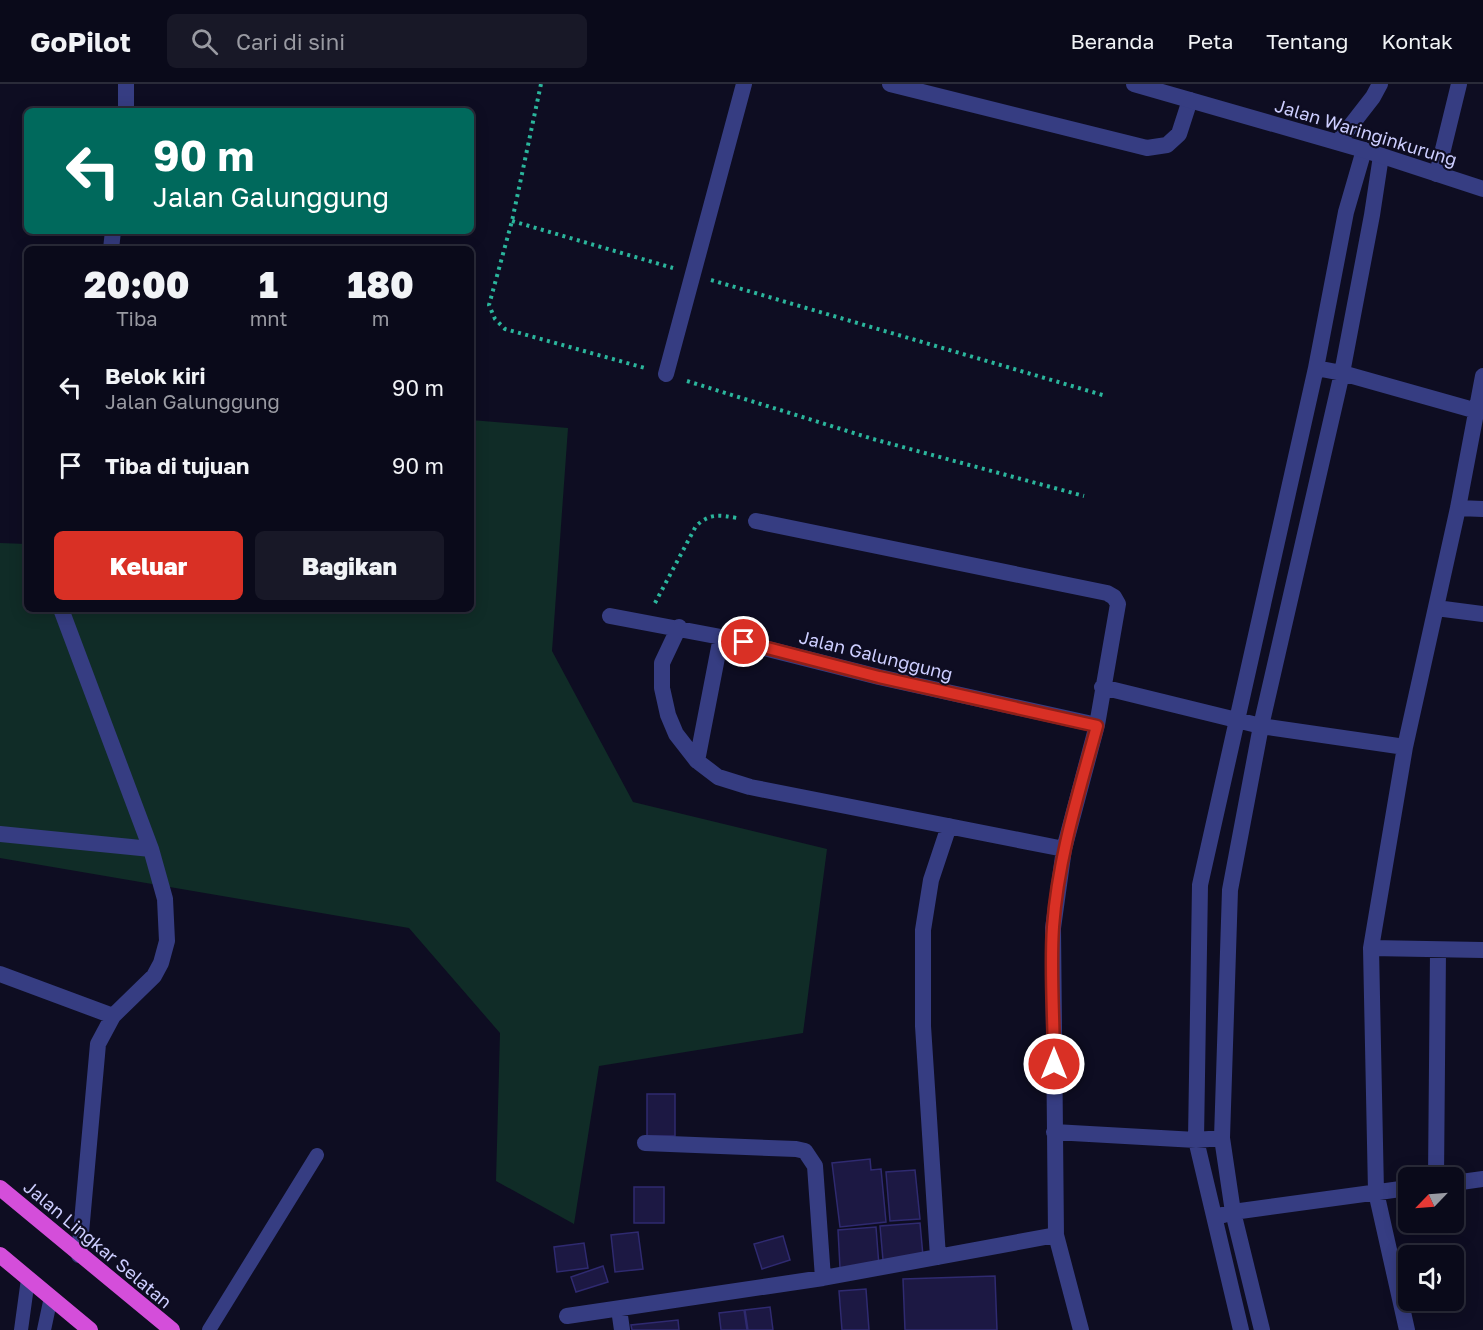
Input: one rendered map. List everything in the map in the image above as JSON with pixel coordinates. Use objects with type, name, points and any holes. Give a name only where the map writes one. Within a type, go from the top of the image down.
[{"type":"highway","name":"Jalan Lingkar Selatan","points":[[0,1188],[172,1330]]},
{"type":"highway","points":[[0,1255],[90,1330]]},
{"type":"street","points":[[126,84],[126,108]]},
{"type":"street","points":[[666,374],[744,84]]},
{"type":"street","points":[[890,84],[1147,147],[1167,145],[1179,134],[1190,100]]},
{"type":"street","name":"Jalan Waringinkurung","points":[[1134,84],[1338,142],[1483,189]]},
{"type":"street","points":[[1338,142],[1373,97],[1380,84]]},
{"type":"street","points":[[1437,174],[1459,84]]},
{"type":"street","points":[[1241,1330],[1196,1140],[1200,885],[1316,368],[1346,212],[1364,150]]},
{"type":"street","points":[[1262,1330],[1233,1212],[1222,1138],[1230,890],[1261,726],[1342,373],[1381,156]]},
{"type":"street","points":[[1316,368],[1342,373],[1477,411]]},
{"type":"street","points":[[1407,1330],[1376,1192],[1371,948],[1405,747],[1458,508],[1483,376]]},
{"type":"street","points":[[1458,508],[1483,509]]},
{"type":"street","points":[[756,521],[1107,593],[1114,597],[1118,604],[1097,726],[1064,849],[1053,928],[1056,1235],[1081,1330]]},
{"type":"street","points":[[1436,608],[1483,614]]},
{"type":"street","points":[[62,612],[151,849],[165,899],[167,941],[161,963],[154,975],[113,1017],[98,1044],[79,1255]]},
{"type":"street","name":"Jalan Galunggung","points":[[610,616],[679,627],[879,677],[1097,726]]},
{"type":"street","points":[[679,627],[662,663],[662,688],[668,715],[676,734],[697,761],[718,777],[750,787],[1064,849]]},
{"type":"street","points":[[697,761],[721,637]]},
{"type":"street","points":[[1102,687],[1261,726],[1405,747]]},
{"type":"street","points":[[938,1257],[923,1026],[923,930],[931,880],[949,826]]},
{"type":"street","points":[[0,834],[151,849]]},
{"type":"street","points":[[1371,948],[1438,951],[1483,950]]},
{"type":"street","points":[[1436,1167],[1438,951]]},
{"type":"street","points":[[0,974],[113,1017]]},
{"type":"street","points":[[1054,1132],[1196,1140],[1222,1138]]},
{"type":"street","points":[[645,1143],[805,1151],[814,1166],[824,1278]]},
{"type":"street","points":[[1464,1182],[1483,1179]]},
{"type":"street","points":[[1214,1218],[1233,1212],[1398,1189]]},
{"type":"street","points":[[567,1316],[824,1278],[1056,1235]]},
{"type":"street","points":[[620,1308],[622,1330]]},
{"type":"lane","points":[[209,1330],[317,1155]]},
{"type":"lane","points":[[21,1330],[28,1279]]},
{"type":"lane","points":[[44,1330],[51,1297]]},
{"type":"path","points":[[541,84],[512,221],[489,305],[495,319],[505,329],[666,374],[873,439],[1084,496]]},
{"type":"path","points":[[512,221],[1106,396]]},
{"type":"path","points":[[645,622],[696,526],[704,518],[715,514],[756,521]]},
{"type":"green space","points":[[474,420],[568,428],[552,651],[633,802],[827,849],[803,1033],[599,1066],[574,1224],[496,1181],[500,1033],[409,928],[0,858],[0,543],[24,544],[24,612],[474,612]]},
{"type":"building","points":[[647,1094],[675,1094],[675,1136],[647,1136]]},
{"type":"building","points":[[870,1159],[871,1170],[881,1169],[886,1222],[840,1227],[832,1163]]},
{"type":"building","points":[[915,1170],[920,1219],[890,1221],[886,1172]]},
{"type":"building","points":[[634,1187],[664,1187],[664,1223],[634,1223]]},
{"type":"building","points":[[920,1223],[923,1256],[883,1260],[880,1226]]},
{"type":"building","points":[[876,1227],[879,1266],[840,1268],[838,1230]]},
{"type":"building","points":[[638,1232],[643,1269],[615,1272],[611,1235]]},
{"type":"building","points":[[783,1236],[790,1260],[762,1269],[754,1244]]},
{"type":"building","points":[[584,1243],[588,1268],[557,1272],[554,1247]]},
{"type":"building","points":[[603,1266],[608,1282],[576,1292],[571,1277]]},
{"type":"building","points":[[995,1276],[997,1330],[905,1330],[903,1279]]},
{"type":"building","points":[[866,1289],[869,1330],[842,1330],[839,1291]]},
{"type":"building","points":[[770,1307],[773,1330],[748,1330],[745,1310]]},
{"type":"building","points":[[744,1310],[747,1330],[721,1330],[719,1313]]},
{"type":"building","points":[[678,1320],[679,1330],[632,1330],[631,1325]]},
{"type":"route","points":[[744,642],[879,677],[1097,726],[1064,849],[1057,894],[1053,928],[1054,1064]]}]
